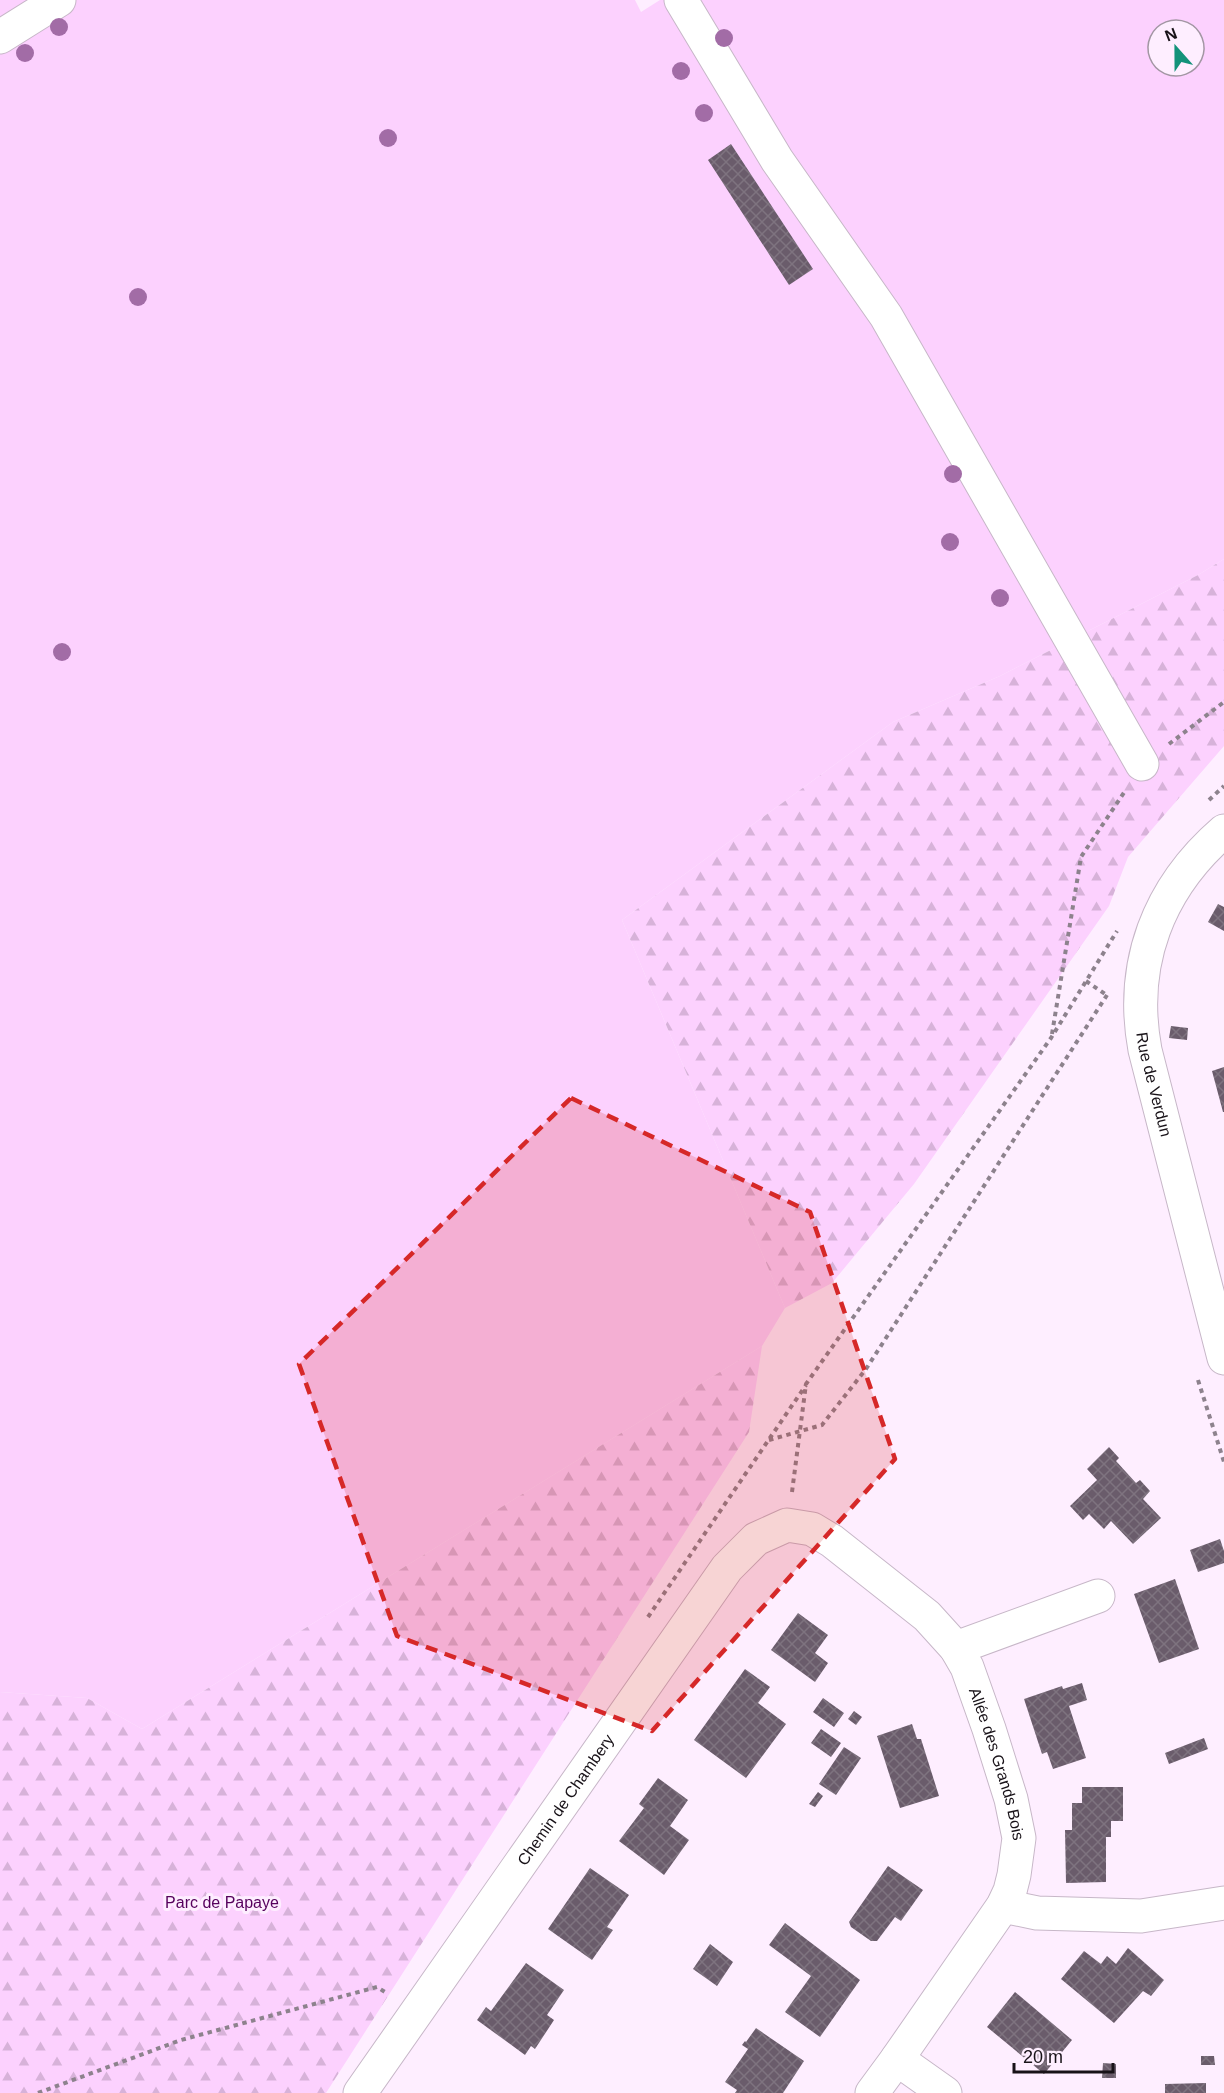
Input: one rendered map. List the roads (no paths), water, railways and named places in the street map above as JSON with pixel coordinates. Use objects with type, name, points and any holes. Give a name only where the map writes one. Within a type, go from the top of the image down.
[{"type":"street","points":[[0,37],[59,0]]},
{"type":"street","points":[[681,0],[777,160],[886,316],[1142,764]]},
{"type":"street","name":"Rue de Verdun","points":[[1224,831],[1189,865],[1165,902],[1148,943],[1140,996],[1140,1023],[1151,1073],[1224,1358]]},
{"type":"street","name":"Allée des Grands Bois","points":[[787,1525],[812,1529],[832,1541],[927,1616],[957,1648],[967,1667],[989,1729],[1011,1799],[1019,1838],[1014,1875],[1003,1906],[872,2093]]},
{"type":"street","name":"Chemin de Chambery","points":[[360,2093],[727,1568],[756,1539],[787,1525]]},
{"type":"street","points":[[957,1648],[1098,1596]]},
{"type":"street","points":[[1003,1906],[1037,1913],[1141,1916],[1224,1903]]},
{"type":"street","points":[[897,2059],[945,2093]]},
{"type":"park label","name":"Parc de Papaye","points":[[222,1902]]}]
